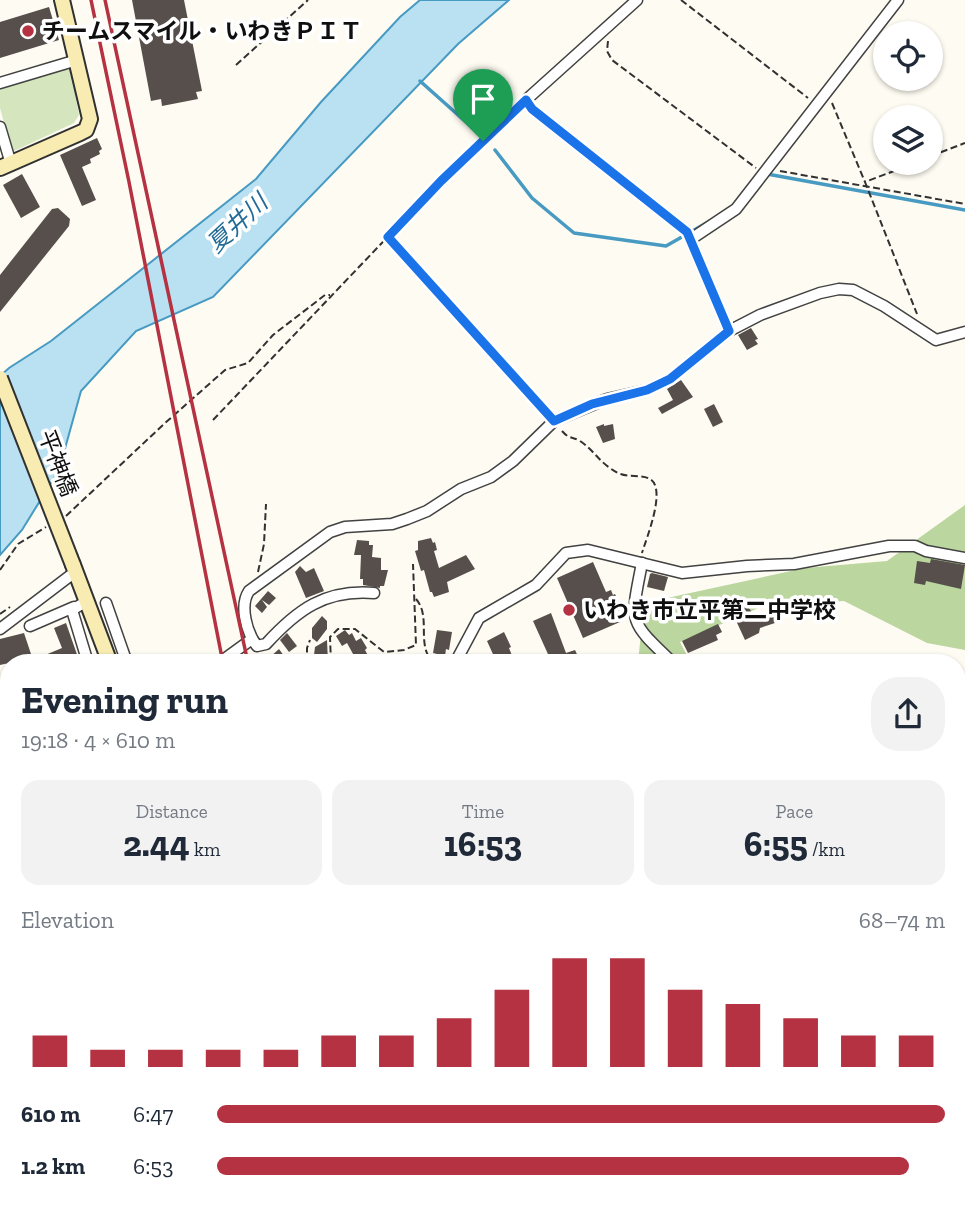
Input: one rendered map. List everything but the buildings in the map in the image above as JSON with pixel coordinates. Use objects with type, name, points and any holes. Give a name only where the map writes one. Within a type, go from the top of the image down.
[{"type":"street","points":[[0,127],[5,166],[86,130],[90,119],[62,0]]},
{"type":"street","points":[[637,0],[526,100],[532,109],[689,236],[729,331]]},
{"type":"street","points":[[689,236],[730,214],[898,0]]},
{"type":"street","points":[[0,83],[77,60]]},
{"type":"street","points":[[374,593],[346,592],[305,608],[266,644],[257,646],[252,639],[244,604],[245,597],[253,586],[330,532],[345,527],[392,524],[427,511],[461,489],[491,477],[513,461],[556,421],[607,399],[647,390],[663,383],[729,331],[760,315],[839,289],[853,290],[867,295],[941,340],[965,332]]},
{"type":"street","name":"平神橋","points":[[0,378],[74,569],[80,604],[105,654]]},
{"type":"street","points":[[459,654],[479,618],[536,585],[566,553],[588,550],[674,572],[693,573],[747,566],[794,564],[889,546],[915,546],[965,558]]},
{"type":"street","points":[[641,563],[634,608],[635,622],[640,631],[664,654]]},
{"type":"street","points":[[0,629],[74,569]]},
{"type":"street","points":[[106,603],[124,654]]},
{"type":"street","points":[[30,626],[80,604]]},
{"type":"street","points":[[80,604],[72,610],[85,654]]},
{"type":"street","points":[[231,654],[252,639]]},
{"type":"path","points":[[236,65],[307,0]]},
{"type":"path","points":[[681,0],[813,102]]},
{"type":"path","points":[[611,33],[607,46],[612,60],[764,169],[965,204]]},
{"type":"path","points":[[827,92],[922,330]]},
{"type":"path","points":[[214,419],[441,181],[526,100]]},
{"type":"path","points":[[943,151],[965,143]]},
{"type":"path","points":[[867,188],[892,175]]},
{"type":"path","points":[[388,237],[556,421],[565,435],[579,440],[601,463],[621,474],[649,479],[654,483],[656,509],[641,563]]},
{"type":"path","points":[[59,520],[69,514],[225,370],[248,363],[273,335],[325,295],[331,296]]},
{"type":"path","points":[[253,586],[264,544],[266,504]]},
{"type":"path","points":[[0,570],[18,544],[49,526]]},
{"type":"path","points":[[331,654],[330,637],[338,629],[355,629],[384,652],[416,645],[413,565]]},
{"type":"path","points":[[415,599],[422,612],[425,654]]},
{"type":"path","points":[[308,654],[310,640]]},
{"type":"green space","points":[[70,67],[79,115],[74,123],[12,152],[0,108],[0,88]]},
{"type":"green space","points":[[965,505],[965,650],[927,643],[844,601],[763,606],[680,642],[686,654],[639,654],[644,603],[805,568],[887,561]]},
{"type":"water","name":"夏井川","points":[[420,0],[509,0],[458,44],[213,297],[136,331],[81,391],[59,470],[22,530],[0,555],[0,376],[51,341],[256,179],[321,102],[400,17]]},
{"type":"waterway","points":[[420,81],[476,131]]},
{"type":"waterway","points":[[495,150],[532,198],[574,233],[666,246],[710,221]]},
{"type":"waterway","points":[[767,174],[965,210]]},
{"type":"railway","points":[[91,0],[221,654]]},
{"type":"railway","points":[[105,0],[246,654]]},
{"type":"place","name":"チームスマイル・いわきＰＩＴ","points":[[28,31]]},
{"type":"place","name":"いわき市立平第二中学校","points":[[569,610]]},
{"type":"route","points":[[526,100],[532,109],[687,232],[729,331],[670,379],[656,387],[592,404],[554,421],[388,237],[483,141],[526,100]]}]
